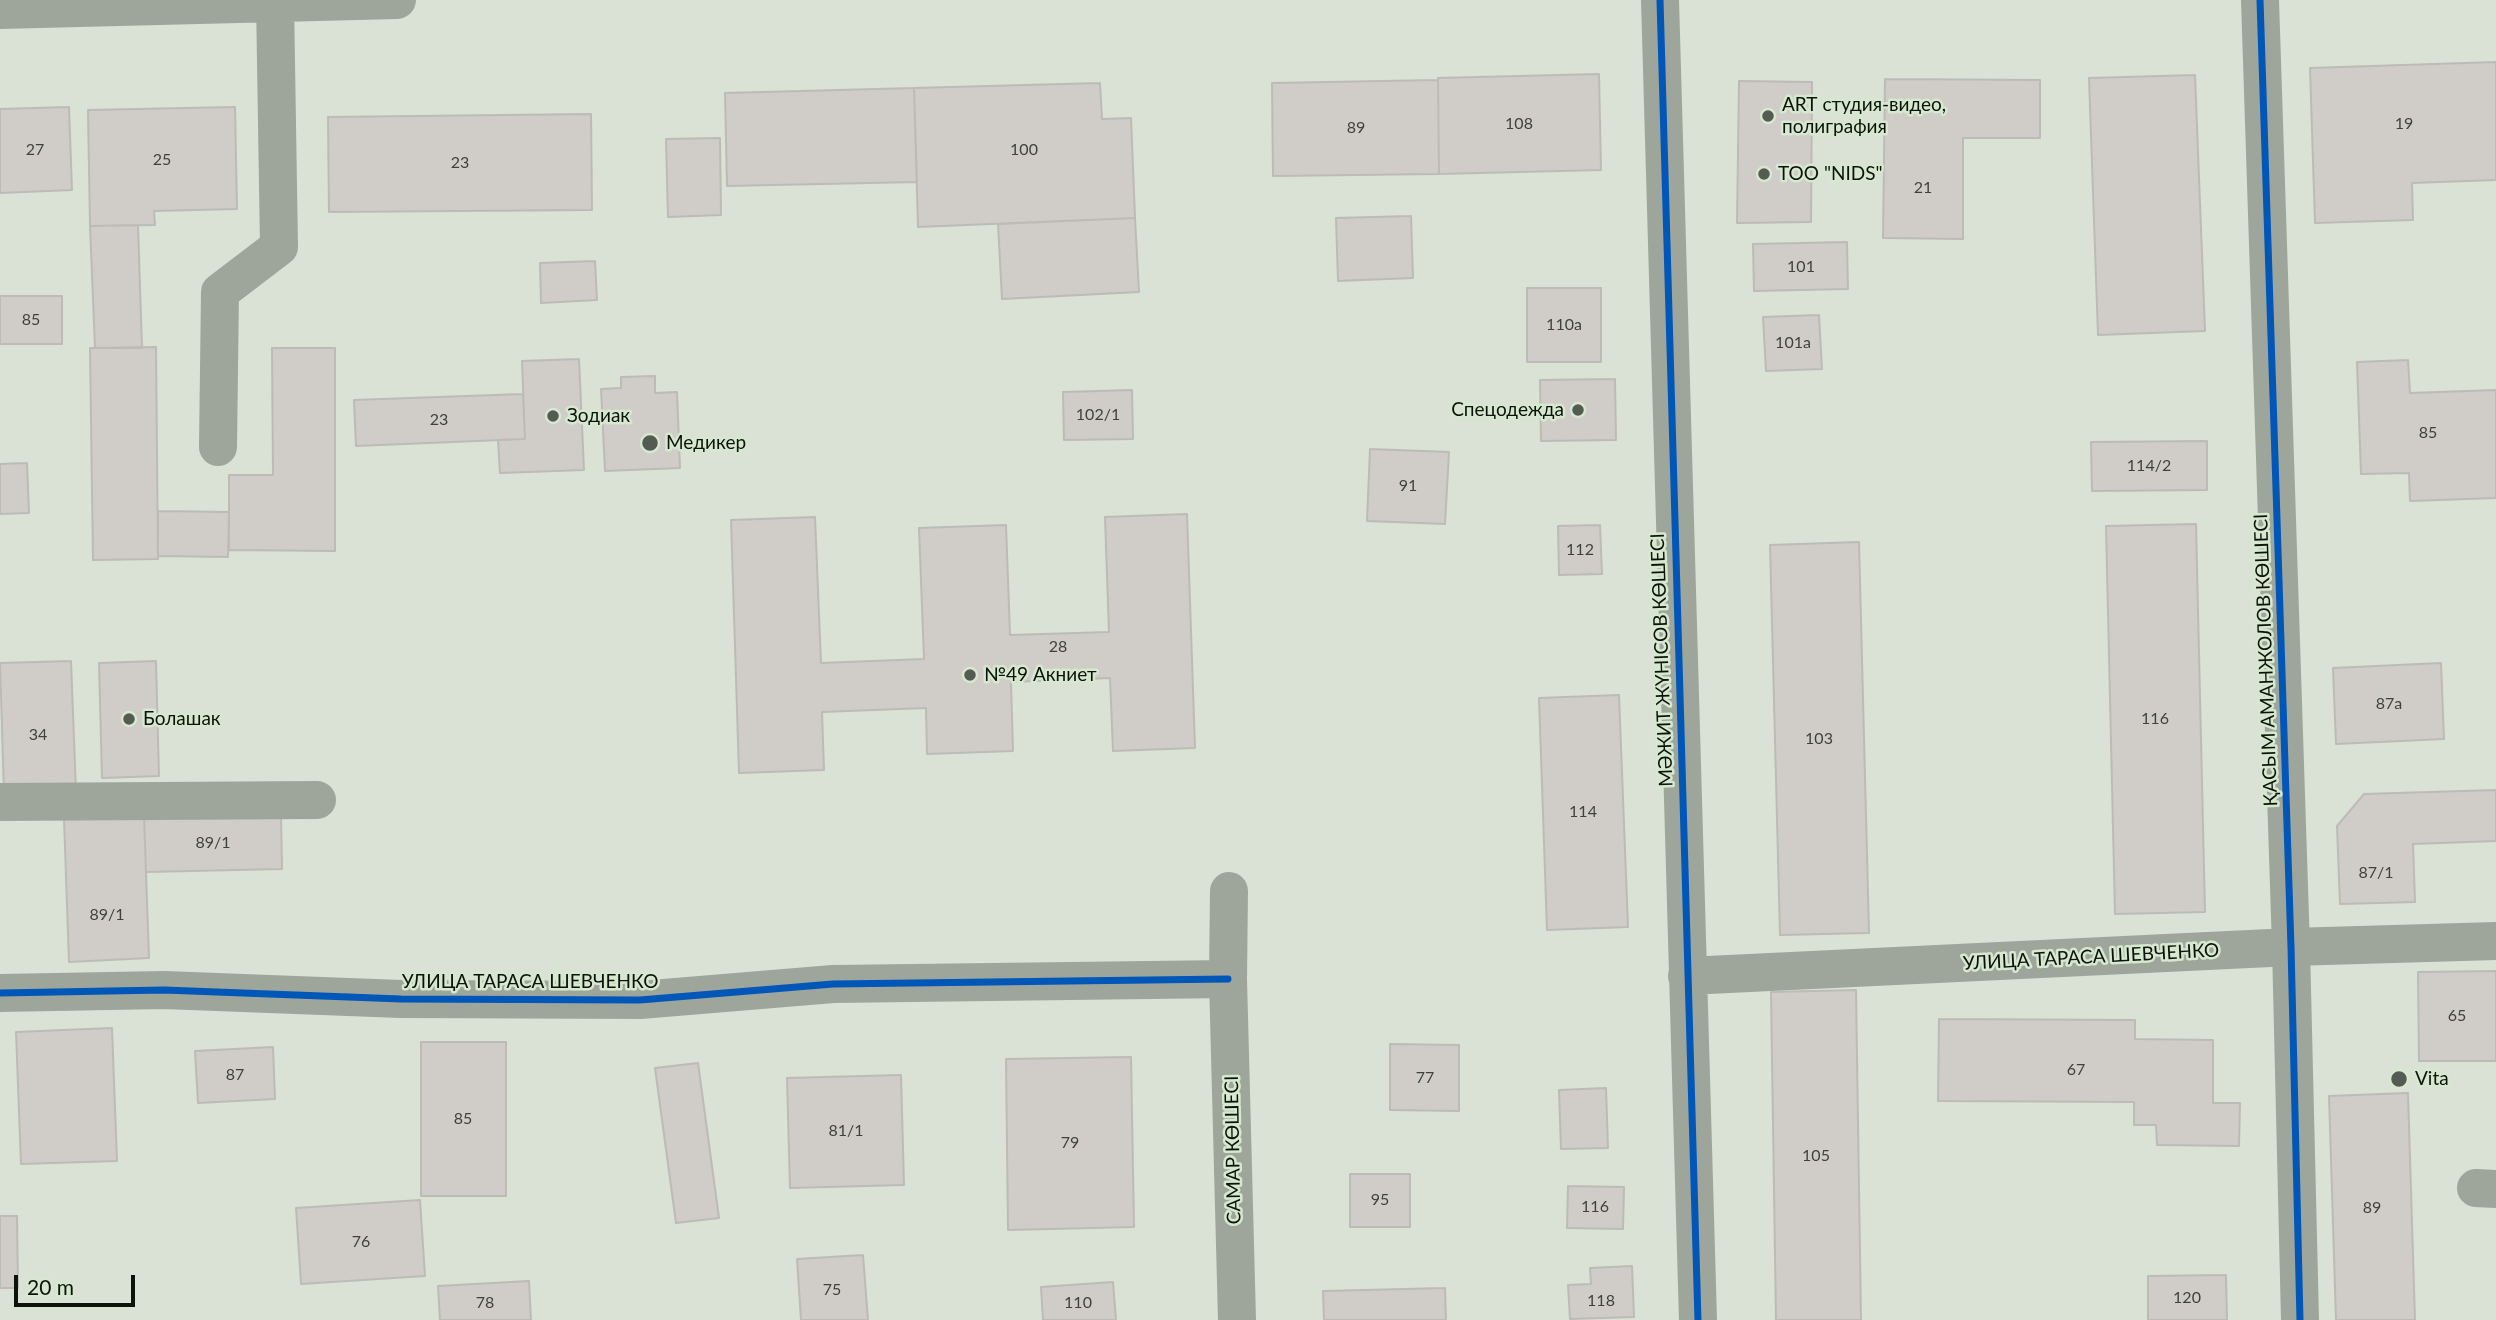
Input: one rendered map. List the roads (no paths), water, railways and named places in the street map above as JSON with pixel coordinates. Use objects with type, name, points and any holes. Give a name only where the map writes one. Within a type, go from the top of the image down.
[{"type":"street","points":[[0,10],[397,0]]},
{"type":"street","name":"МӘЖИТ ЖҮНІСОВ КӨШЕСІ","points":[[1660,0],[1698,1320]]},
{"type":"street","name":"ҚАСЫМ АМАНЖОЛОВ КӨШЕСІ","points":[[2260,0],[2291,947],[2300,1320]]},
{"type":"street","points":[[218,447],[220,292],[278,247],[275,2]]},
{"type":"street","points":[[0,802],[317,800]]},
{"type":"street","name":"САМАР КӨШЕСІ","points":[[1228,891],[1237,1320]]},
{"type":"street","name":"УЛИЦА ТАРАСА ШЕВЧЕНКО","points":[[1687,976],[2291,947],[2496,941]]},
{"type":"street","name":"УЛИЦА ТАРАСА ШЕВЧЕНКО","points":[[0,993],[164,990],[401,999],[640,1000],[833,984],[1228,979]]},
{"type":"place","name":"ART студия-видео, полиграфия","points":[[1768,116]]},
{"type":"place","name":"TOO \"NIDS\"","points":[[1764,174]]},
{"type":"place","name":"Спецодежда","points":[[1578,410]]},
{"type":"place","name":"Зодиак","points":[[553,416]]},
{"type":"place","name":"Медикер","points":[[650,443]]},
{"type":"place","name":"№49 Акниет","points":[[970,675]]},
{"type":"place","name":"Болашак","points":[[129,719]]},
{"type":"place","name":"Vita","points":[[2399,1079]]}]
